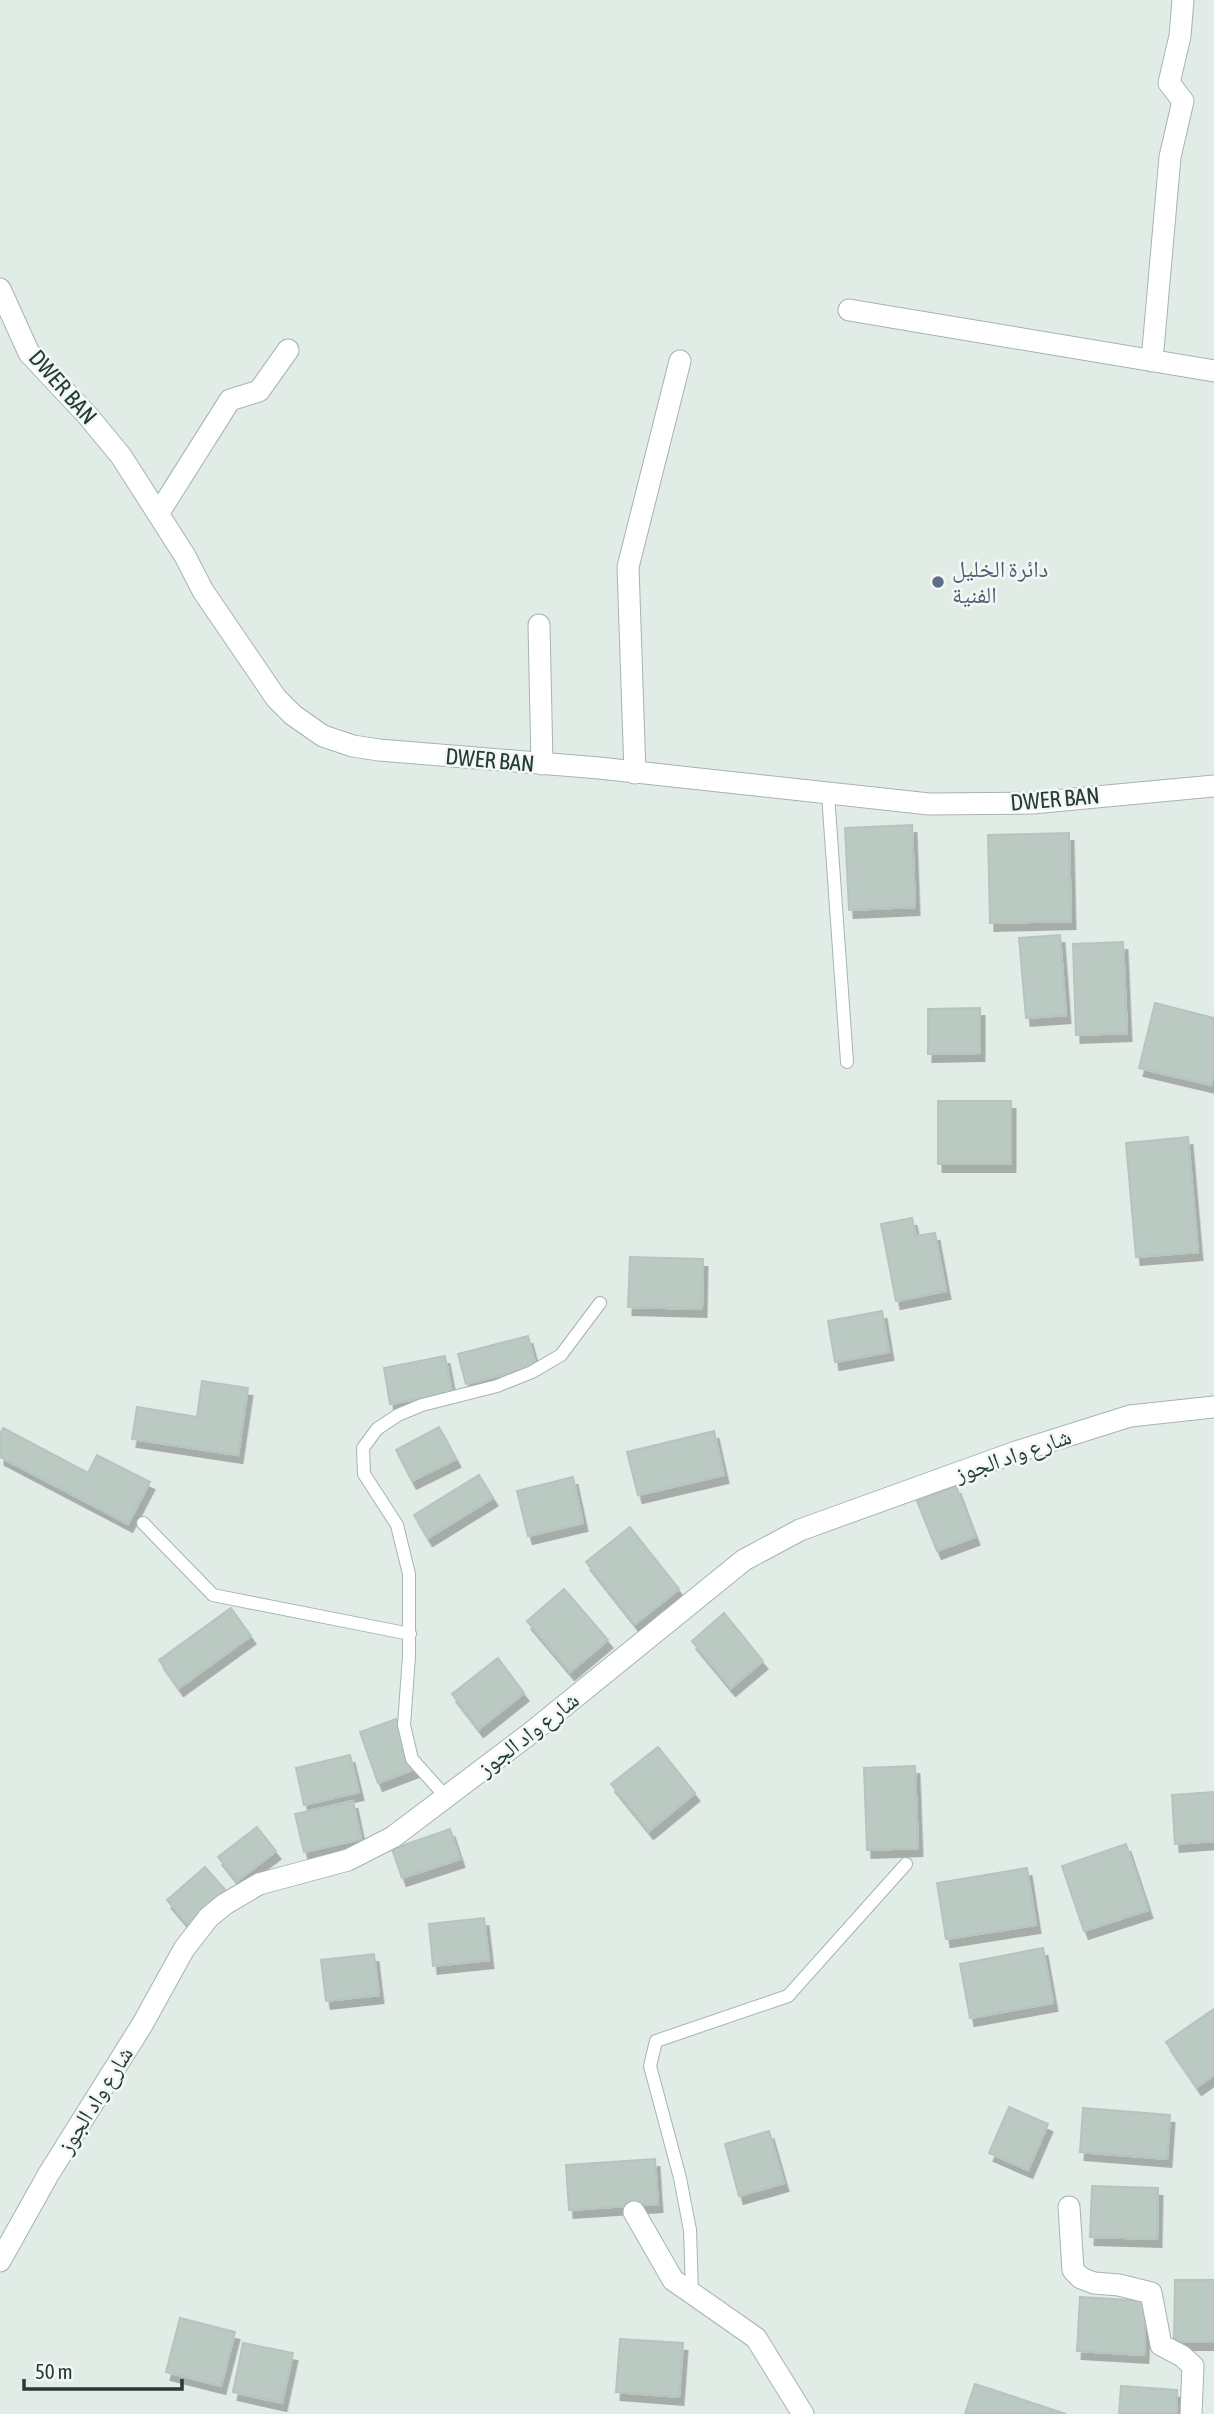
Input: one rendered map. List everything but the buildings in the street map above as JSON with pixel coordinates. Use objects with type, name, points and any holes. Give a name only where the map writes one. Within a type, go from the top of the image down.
[{"type":"street","points":[[1152,361],[1170,157],[1183,101],[1169,83],[1180,36],[1183,0]]},
{"type":"street","name":"DWER BAN","points":[[0,289],[29,353],[103,433],[130,469],[186,556],[202,591],[263,682],[284,707],[323,736],[353,746],[929,804],[1032,803],[1214,786]]},
{"type":"street","points":[[849,310],[1214,371]]},
{"type":"street","points":[[158,513],[230,401],[259,391],[288,350]]},
{"type":"street","points":[[635,773],[628,567],[680,361]]},
{"type":"street","points":[[540,625],[542,764]]},
{"type":"street","name":"شارع واد الجوز","points":[[0,2261],[48,2175],[142,2025],[184,1949],[209,1917],[241,1893],[259,1884],[323,1868],[371,1850],[393,1837],[532,1732],[744,1560],[800,1530],[1016,1452],[1130,1416],[1214,1407]]},
{"type":"street","points":[[1069,2207],[1073,2270],[1081,2278],[1094,2283],[1119,2285],[1151,2293],[1161,2345],[1182,2356],[1193,2366],[1191,2414]]},
{"type":"street","points":[[634,2212],[673,2280],[756,2338],[803,2414]]},
{"type":"lane","points":[[828,794],[847,1062]]},
{"type":"lane","points":[[446,1797],[412,1759],[404,1725],[410,1634],[408,1574],[404,1548],[397,1525],[364,1474],[363,1448],[377,1429],[398,1415],[422,1405],[497,1387],[532,1372],[561,1355],[600,1303]]},
{"type":"lane","points":[[143,1523],[214,1595],[410,1634]]},
{"type":"lane","points":[[692,2293],[690,2230],[680,2178],[650,2066],[656,2040],[788,1996],[906,1864]]},
{"type":"place","name":"دائرة الخليل الفنية","points":[[938,582]]}]
